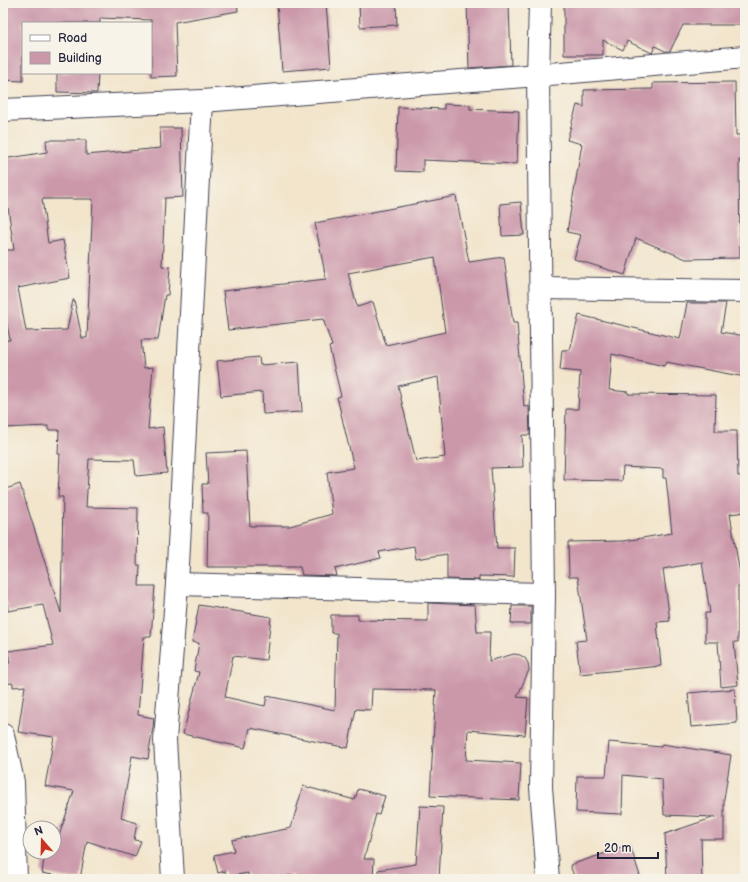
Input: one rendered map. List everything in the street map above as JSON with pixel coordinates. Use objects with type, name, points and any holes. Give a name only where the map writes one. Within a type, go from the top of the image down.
[{"type":"street","points":[[540,3],[538,75],[544,594],[542,787],[548,879]]},
{"type":"street","points":[[3,110],[202,100],[538,75],[745,57]]},
{"type":"street","points":[[173,879],[165,740],[177,584],[202,100]]},
{"type":"street","points":[[540,288],[745,291]]},
{"type":"street","points":[[177,584],[544,594]]},
{"type":"street","points":[[3,735],[16,879]]},
{"type":"building","points":[[237,3],[238,11],[175,22],[177,76],[151,77],[151,20],[100,18],[100,22],[22,22],[23,81],[3,80],[3,4]]},
{"type":"building","points":[[277,3],[326,3],[331,67],[282,71]]},
{"type":"building","points":[[359,3],[396,3],[397,25],[360,27]]},
{"type":"building","points":[[467,3],[509,3],[511,65],[469,68]]},
{"type":"building","points":[[564,3],[743,3],[743,25],[683,25],[670,51],[665,51],[655,46],[652,53],[627,41],[623,50],[603,40],[603,55],[564,55]]},
{"type":"building","points":[[57,74],[98,74],[97,93],[57,92]]},
{"type":"building","points":[[735,82],[736,135],[742,135],[742,160],[739,160],[740,258],[686,259],[636,238],[625,275],[574,259],[581,235],[567,232],[582,144],[567,140],[577,105],[584,107],[584,90],[653,89],[653,83]]},
{"type":"building","points":[[444,104],[470,105],[470,109],[519,111],[517,164],[423,160],[423,172],[396,171],[398,107],[444,109]]},
{"type":"building","points":[[160,128],[181,128],[183,197],[165,198],[162,266],[170,267],[168,295],[165,295],[158,340],[141,340],[144,368],[153,367],[148,429],[163,427],[167,473],[136,476],[134,460],[89,459],[86,507],[138,508],[137,565],[140,565],[139,586],[155,586],[151,637],[144,637],[138,715],[154,718],[153,727],[148,759],[132,756],[121,818],[137,823],[134,840],[141,841],[135,857],[87,841],[80,879],[73,879],[42,873],[44,860],[62,860],[62,827],[74,791],[45,786],[54,737],[18,732],[25,686],[13,687],[13,683],[3,684],[3,664],[10,663],[8,651],[53,645],[43,605],[8,611],[7,602],[3,603],[3,490],[20,484],[61,613],[63,497],[58,497],[60,454],[58,454],[59,430],[48,430],[48,426],[3,428],[3,340],[10,340],[3,305],[3,250],[14,250],[3,171],[3,159],[47,152],[46,140],[86,140],[86,155],[161,148]],"holes":[[[42,199],[93,199],[87,338],[82,338],[74,300],[67,330],[26,331],[18,288],[70,278],[63,240],[48,243]]]},
{"type":"building","points":[[456,196],[469,262],[504,257],[513,323],[517,323],[524,407],[529,406],[530,435],[522,435],[523,467],[491,468],[497,548],[515,548],[514,577],[479,576],[479,580],[447,579],[447,554],[416,559],[414,546],[379,552],[381,558],[335,569],[337,576],[302,575],[300,567],[207,567],[208,513],[203,513],[202,484],[208,484],[206,453],[246,451],[250,526],[290,526],[332,514],[327,472],[354,468],[337,397],[341,396],[329,347],[332,346],[323,319],[228,330],[223,291],[326,279],[315,223]],"holes":[[[435,257],[445,332],[386,345],[373,302],[357,307],[348,273]],[[438,377],[445,457],[416,461],[398,386]]]},
{"type":"building","points":[[521,202],[524,235],[502,236],[500,204]]},
{"type":"building","points":[[687,303],[726,303],[721,332],[745,336],[745,377],[666,362],[664,366],[612,354],[609,390],[628,392],[628,394],[716,395],[715,431],[737,431],[738,476],[745,475],[745,512],[730,514],[742,586],[738,586],[738,642],[734,642],[738,685],[721,687],[718,642],[705,642],[705,613],[710,613],[702,562],[663,569],[670,621],[657,622],[661,666],[580,674],[576,641],[587,640],[578,577],[569,577],[568,542],[624,541],[672,533],[666,478],[663,478],[663,469],[623,467],[622,481],[564,480],[566,409],[578,409],[580,372],[560,370],[562,350],[570,350],[579,315],[680,339]]},
{"type":"building","points":[[259,357],[260,365],[299,362],[302,412],[263,414],[262,392],[221,396],[217,361]]},
{"type":"building","points":[[428,603],[475,605],[477,632],[490,632],[489,661],[514,654],[525,658],[528,663],[529,670],[517,697],[528,698],[525,735],[468,730],[466,760],[521,763],[519,800],[430,796],[436,690],[372,689],[371,710],[356,709],[348,748],[250,728],[245,748],[183,734],[199,672],[194,671],[199,643],[192,642],[199,605],[271,617],[266,660],[233,656],[225,697],[265,706],[267,696],[335,710],[337,633],[331,633],[331,615],[358,615],[358,620],[428,621]]},
{"type":"building","points":[[512,606],[531,606],[531,624],[511,624]]},
{"type":"building","points":[[735,689],[737,723],[691,727],[688,693]]},
{"type":"building","points":[[609,742],[661,747],[662,744],[731,755],[724,799],[724,839],[701,839],[702,879],[667,879],[665,834],[715,817],[664,815],[662,779],[623,775],[622,814],[576,812],[577,776],[606,776]]},
{"type":"building","points":[[303,786],[355,800],[358,789],[385,796],[379,815],[376,814],[364,859],[374,859],[373,879],[293,879],[293,875],[273,879],[249,879],[248,873],[226,877],[225,871],[218,873],[214,855],[234,851],[232,840],[291,828]]},
{"type":"building","points":[[420,806],[443,807],[439,879],[378,879],[378,870],[416,864]]},
{"type":"building","points":[[630,845],[641,879],[575,879],[570,865]]}]
